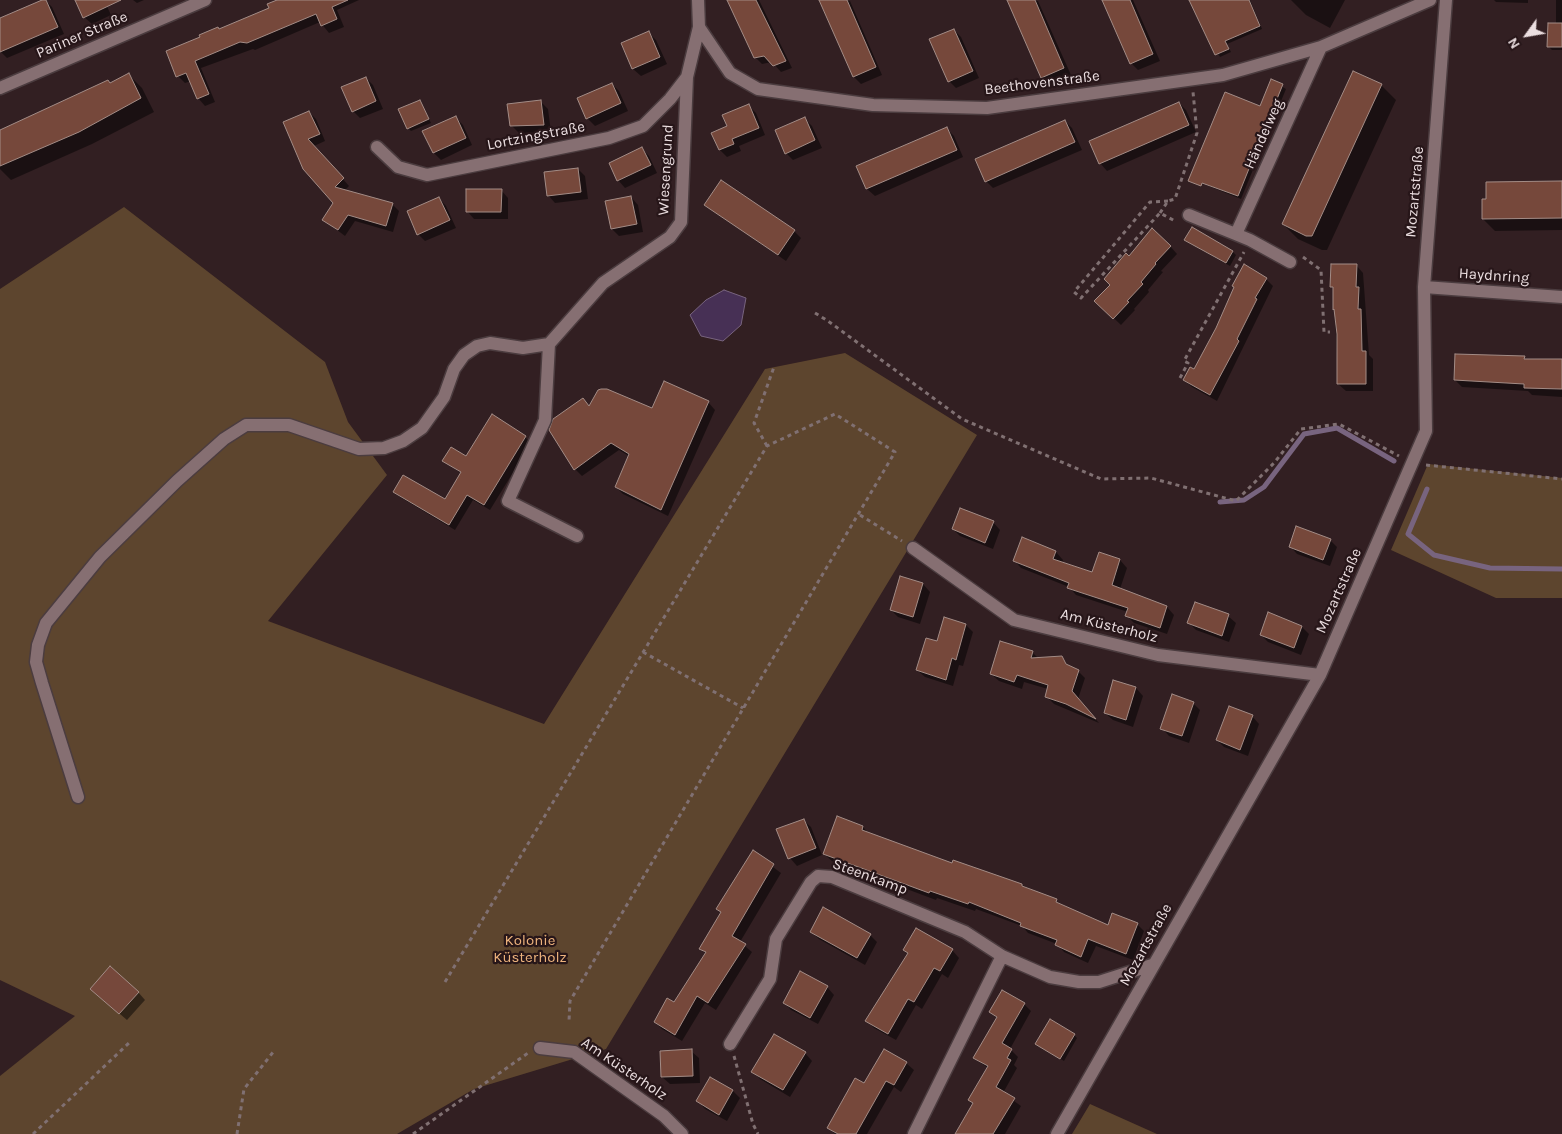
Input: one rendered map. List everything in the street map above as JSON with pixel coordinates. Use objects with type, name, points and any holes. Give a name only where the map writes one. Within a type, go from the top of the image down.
[{"type":"street","name":"Pariner Straße","points":[[0,88],[205,0]]},
{"type":"street","points":[[698,0],[699,27]]},
{"type":"street","name":"Beethovenstraße","points":[[699,27],[730,73],[758,89],[873,104],[987,108],[1223,75],[1321,46],[1430,0]]},
{"type":"street","name":"Mozartstraße","points":[[1057,1134],[1131,1006],[1152,965],[1320,675],[1426,431],[1424,287],[1446,0]]},
{"type":"street","name":"Wiesengrund","points":[[549,344],[603,283],[670,237],[681,222],[687,77],[699,27]]},
{"type":"street","name":"Händelweg","points":[[1236,234],[1321,46]]},
{"type":"street","name":"Lortzingstraße","points":[[377,147],[398,167],[427,175],[609,138],[643,126],[670,99],[687,77]]},
{"type":"street","points":[[1189,215],[1250,240],[1290,262]]},
{"type":"street","name":"Haydnring","points":[[1424,287],[1562,297]]},
{"type":"street","points":[[78,797],[36,662],[38,644],[46,623],[100,557],[177,481],[224,439],[246,425],[289,425],[359,449],[384,448],[403,441],[422,428],[444,397],[454,368],[464,355],[476,346],[490,343],[523,348],[549,344],[545,420],[508,501],[577,536]]},
{"type":"street","name":"Am Küsterholz","points":[[912,548],[1014,620],[1158,655],[1320,675]]},
{"type":"street","name":"Steenkamp","points":[[730,1044],[770,979],[776,939],[811,882],[818,876],[832,877],[965,932],[1002,956],[1050,977],[1079,982],[1099,982],[1152,965]]},
{"type":"street","points":[[914,1134],[1002,956]]},
{"type":"street","name":"Am Küsterholz","points":[[540,1048],[574,1052],[664,1116],[682,1134]]},
{"type":"path","points":[[1168,202],[1081,298],[1074,292],[1150,202],[1168,202],[1175,199],[1197,133],[1191,79]]},
{"type":"path","points":[[1160,213],[1183,225],[1189,215]]},
{"type":"path","points":[[1180,378],[1188,363],[1184,361],[1250,240]]},
{"type":"path","points":[[1290,262],[1298,253],[1321,270],[1324,332],[1330,332]]},
{"type":"path","points":[[814,313],[828,321],[962,419],[1101,479],[1151,478],[1236,500],[1274,463],[1301,429],[1339,424],[1400,457],[1431,467],[1562,478]]},
{"type":"path","points":[[767,446],[754,422],[774,367]]},
{"type":"path","points":[[445,982],[767,446],[835,414],[895,452],[860,515],[570,1001],[569,1021]]},
{"type":"path","points":[[860,515],[912,548]]},
{"type":"path","points":[[643,652],[744,708]]},
{"type":"path","points":[[33,1134],[129,1043]]},
{"type":"path","points":[[730,1044],[753,1124],[758,1134]]},
{"type":"path","points":[[412,1134],[525,1054],[540,1048]]},
{"type":"path","points":[[237,1134],[244,1089],[274,1051]]},
{"type":"green space","name":"Kolonie Küsterholz","points":[[124,207],[325,362],[348,422],[387,475],[268,621],[544,724],[765,369],[845,353],[977,435],[606,1049],[474,1089],[397,1134],[0,1134],[0,1076],[75,1016],[0,980],[0,289]]},
{"type":"green space","points":[[1428,464],[1562,478],[1562,598],[1496,598],[1391,550]]},
{"type":"green space","points":[[1090,1104],[1157,1134],[1072,1134]]},
{"type":"shaded area","points":[[724,290],[746,298],[741,325],[723,341],[701,336],[690,315],[706,300]]},
{"type":"building","points":[[46,0],[58,27],[0,52],[0,18]]},
{"type":"building","points":[[75,0],[121,0],[83,18]]},
{"type":"building","points":[[277,0],[348,0],[332,7],[337,19],[321,26],[316,14],[247,43],[240,42],[195,61],[209,94],[197,99],[186,73],[176,77],[166,51],[200,37],[199,35],[218,27],[219,29],[269,8],[267,4]]},
{"type":"building","points":[[727,0],[756,0],[786,61],[773,66],[764,56],[754,58]]},
{"type":"building","points":[[819,0],[847,0],[876,67],[853,77]]},
{"type":"building","points":[[1007,0],[1035,0],[1064,68],[1041,78]]},
{"type":"building","points":[[1102,0],[1130,0],[1153,54],[1130,64]]},
{"type":"building","points":[[1189,0],[1249,0],[1260,26],[1225,41],[1229,49],[1215,55]]},
{"type":"building","points":[[1548,23],[1562,23],[1562,47],[1547,47]]},
{"type":"building","points":[[954,29],[973,71],[948,82],[929,39]]},
{"type":"building","points":[[649,31],[660,57],[632,69],[621,43]]},
{"type":"building","points":[[1353,71],[1382,84],[1312,236],[1306,236],[1282,224]]},
{"type":"building","points":[[129,73],[141,98],[79,132],[0,166],[0,130],[108,80],[110,83]]},
{"type":"building","points":[[366,77],[376,101],[352,112],[341,87]]},
{"type":"building","points":[[1271,79],[1283,84],[1238,196],[1202,183],[1201,186],[1188,181],[1225,92],[1260,106]]},
{"type":"building","points":[[612,83],[621,103],[586,119],[577,98]]},
{"type":"building","points":[[420,100],[429,119],[407,129],[398,109]]},
{"type":"building","points":[[541,100],[544,125],[510,126],[507,104]]},
{"type":"building","points":[[1179,102],[1189,125],[1099,164],[1089,141]]},
{"type":"building","points":[[749,104],[759,128],[732,139],[734,144],[719,150],[711,133],[727,126],[722,115]]},
{"type":"building","points":[[309,111],[320,134],[308,139],[344,178],[335,187],[393,203],[386,226],[348,215],[338,230],[322,220],[333,203],[303,169],[283,122]]},
{"type":"building","points":[[456,116],[466,138],[433,153],[422,131]]},
{"type":"building","points":[[805,117],[815,140],[785,154],[775,130]]},
{"type":"building","points":[[1065,120],[1075,142],[985,182],[975,159]]},
{"type":"building","points":[[947,127],[957,150],[866,189],[856,166]]},
{"type":"building","points":[[642,147],[651,165],[617,181],[609,163]]},
{"type":"building","points":[[578,168],[581,192],[547,196],[544,172]]},
{"type":"building","points":[[721,180],[795,230],[778,255],[704,205]]},
{"type":"building","points":[[1562,181],[1562,218],[1482,219],[1482,199],[1486,199],[1486,182]]},
{"type":"building","points":[[466,189],[502,189],[501,212],[466,212]]},
{"type":"building","points":[[631,196],[637,224],[611,229],[605,201]]},
{"type":"building","points":[[439,197],[450,220],[417,235],[407,211]]},
{"type":"building","points":[[1192,227],[1233,251],[1226,263],[1184,240]]},
{"type":"building","points":[[1152,228],[1171,246],[1155,263],[1141,282],[1143,284],[1127,301],[1129,302],[1113,319],[1094,301],[1110,285],[1104,279],[1126,253],[1129,256]]},
{"type":"building","points":[[1244,264],[1267,278],[1255,298],[1257,299],[1237,339],[1239,341],[1210,395],[1183,380],[1190,367],[1194,369],[1216,328],[1234,287],[1232,286]]},
{"type":"building","points":[[1331,264],[1357,264],[1356,287],[1359,287],[1358,309],[1361,309],[1362,351],[1366,351],[1366,384],[1337,384],[1337,334],[1333,310],[1333,287],[1330,287]]},
{"type":"building","points":[[1455,354],[1525,356],[1524,359],[1562,359],[1562,389],[1524,388],[1524,384],[1454,380]]},
{"type":"building","points":[[664,381],[709,401],[661,510],[615,487],[629,454],[611,443],[574,470],[549,430],[553,419],[583,398],[589,406],[598,390],[601,389],[607,389],[652,408]]},
{"type":"building","points":[[492,414],[526,436],[484,505],[467,495],[449,525],[393,492],[403,475],[445,499],[461,472],[442,461],[451,447],[466,456]]},
{"type":"building","points":[[960,508],[994,521],[985,543],[952,529]]},
{"type":"building","points":[[1296,526],[1331,539],[1323,560],[1289,547]]},
{"type":"building","points":[[1022,537],[1056,551],[1053,559],[1092,572],[1099,552],[1120,559],[1112,585],[1167,606],[1160,628],[1125,616],[1128,608],[1067,588],[1069,583],[1013,561]]},
{"type":"building","points":[[900,576],[923,583],[913,617],[890,610]]},
{"type":"building","points":[[1195,602],[1229,614],[1222,636],[1187,623]]},
{"type":"building","points":[[1268,612],[1302,626],[1294,648],[1260,635]]},
{"type":"building","points":[[944,617],[966,624],[956,660],[952,658],[946,680],[916,670],[926,638],[937,641]]},
{"type":"building","points":[[1000,641],[1033,651],[1031,658],[1062,656],[1066,664],[1079,670],[1072,691],[1096,719],[1066,704],[1045,697],[1048,685],[1017,675],[1014,682],[990,674]]},
{"type":"building","points":[[1113,680],[1136,687],[1126,720],[1104,713]]},
{"type":"building","points":[[1172,694],[1194,702],[1182,736],[1160,729]]},
{"type":"building","points":[[1229,706],[1253,715],[1240,750],[1216,740]]},
{"type":"building","points":[[837,816],[863,826],[862,830],[952,863],[953,860],[1022,884],[1022,886],[1057,899],[1056,902],[1108,925],[1112,913],[1138,923],[1126,954],[1088,939],[1081,957],[1055,945],[1057,940],[1020,926],[1021,923],[969,902],[968,904],[930,891],[929,893],[823,854]]},
{"type":"building","points":[[804,819],[816,848],[788,859],[776,829]]},
{"type":"building","points":[[753,850],[774,864],[732,936],[746,944],[708,1003],[697,996],[675,1035],[654,1022],[667,998],[674,1002],[706,952],[699,949],[721,912],[716,909]]},
{"type":"building","points":[[823,907],[871,934],[857,958],[810,932]]},
{"type":"building","points":[[916,928],[953,949],[940,971],[934,968],[914,1002],[908,999],[888,1034],[865,1021],[908,953],[903,950]]},
{"type":"building","points":[[110,966],[139,992],[119,1014],[90,989]]},
{"type":"building","points":[[800,971],[828,986],[810,1018],[783,1003]]},
{"type":"building","points":[[1002,990],[1025,1003],[1002,1043],[1012,1049],[1007,1058],[1011,1060],[996,1087],[1015,1098],[993,1134],[955,1134],[973,1103],[968,1100],[988,1066],[973,1058],[997,1017],[989,1012]]},
{"type":"building","points":[[1050,1019],[1075,1034],[1060,1059],[1035,1044]]},
{"type":"building","points":[[774,1034],[806,1052],[783,1090],[751,1072]]},
{"type":"building","points":[[692,1049],[693,1076],[661,1077],[660,1051]]},
{"type":"building","points":[[884,1049],[907,1062],[894,1085],[886,1081],[856,1134],[838,1134],[827,1128],[855,1078],[864,1083]]},
{"type":"building","points":[[710,1077],[733,1090],[719,1115],[696,1101]]},
{"type":"waterway","points":[[1220,502],[1244,500],[1264,487],[1304,434],[1337,428],[1394,461]]},
{"type":"waterway","points":[[1427,489],[1408,534],[1434,555],[1490,568],[1562,569]]}]
